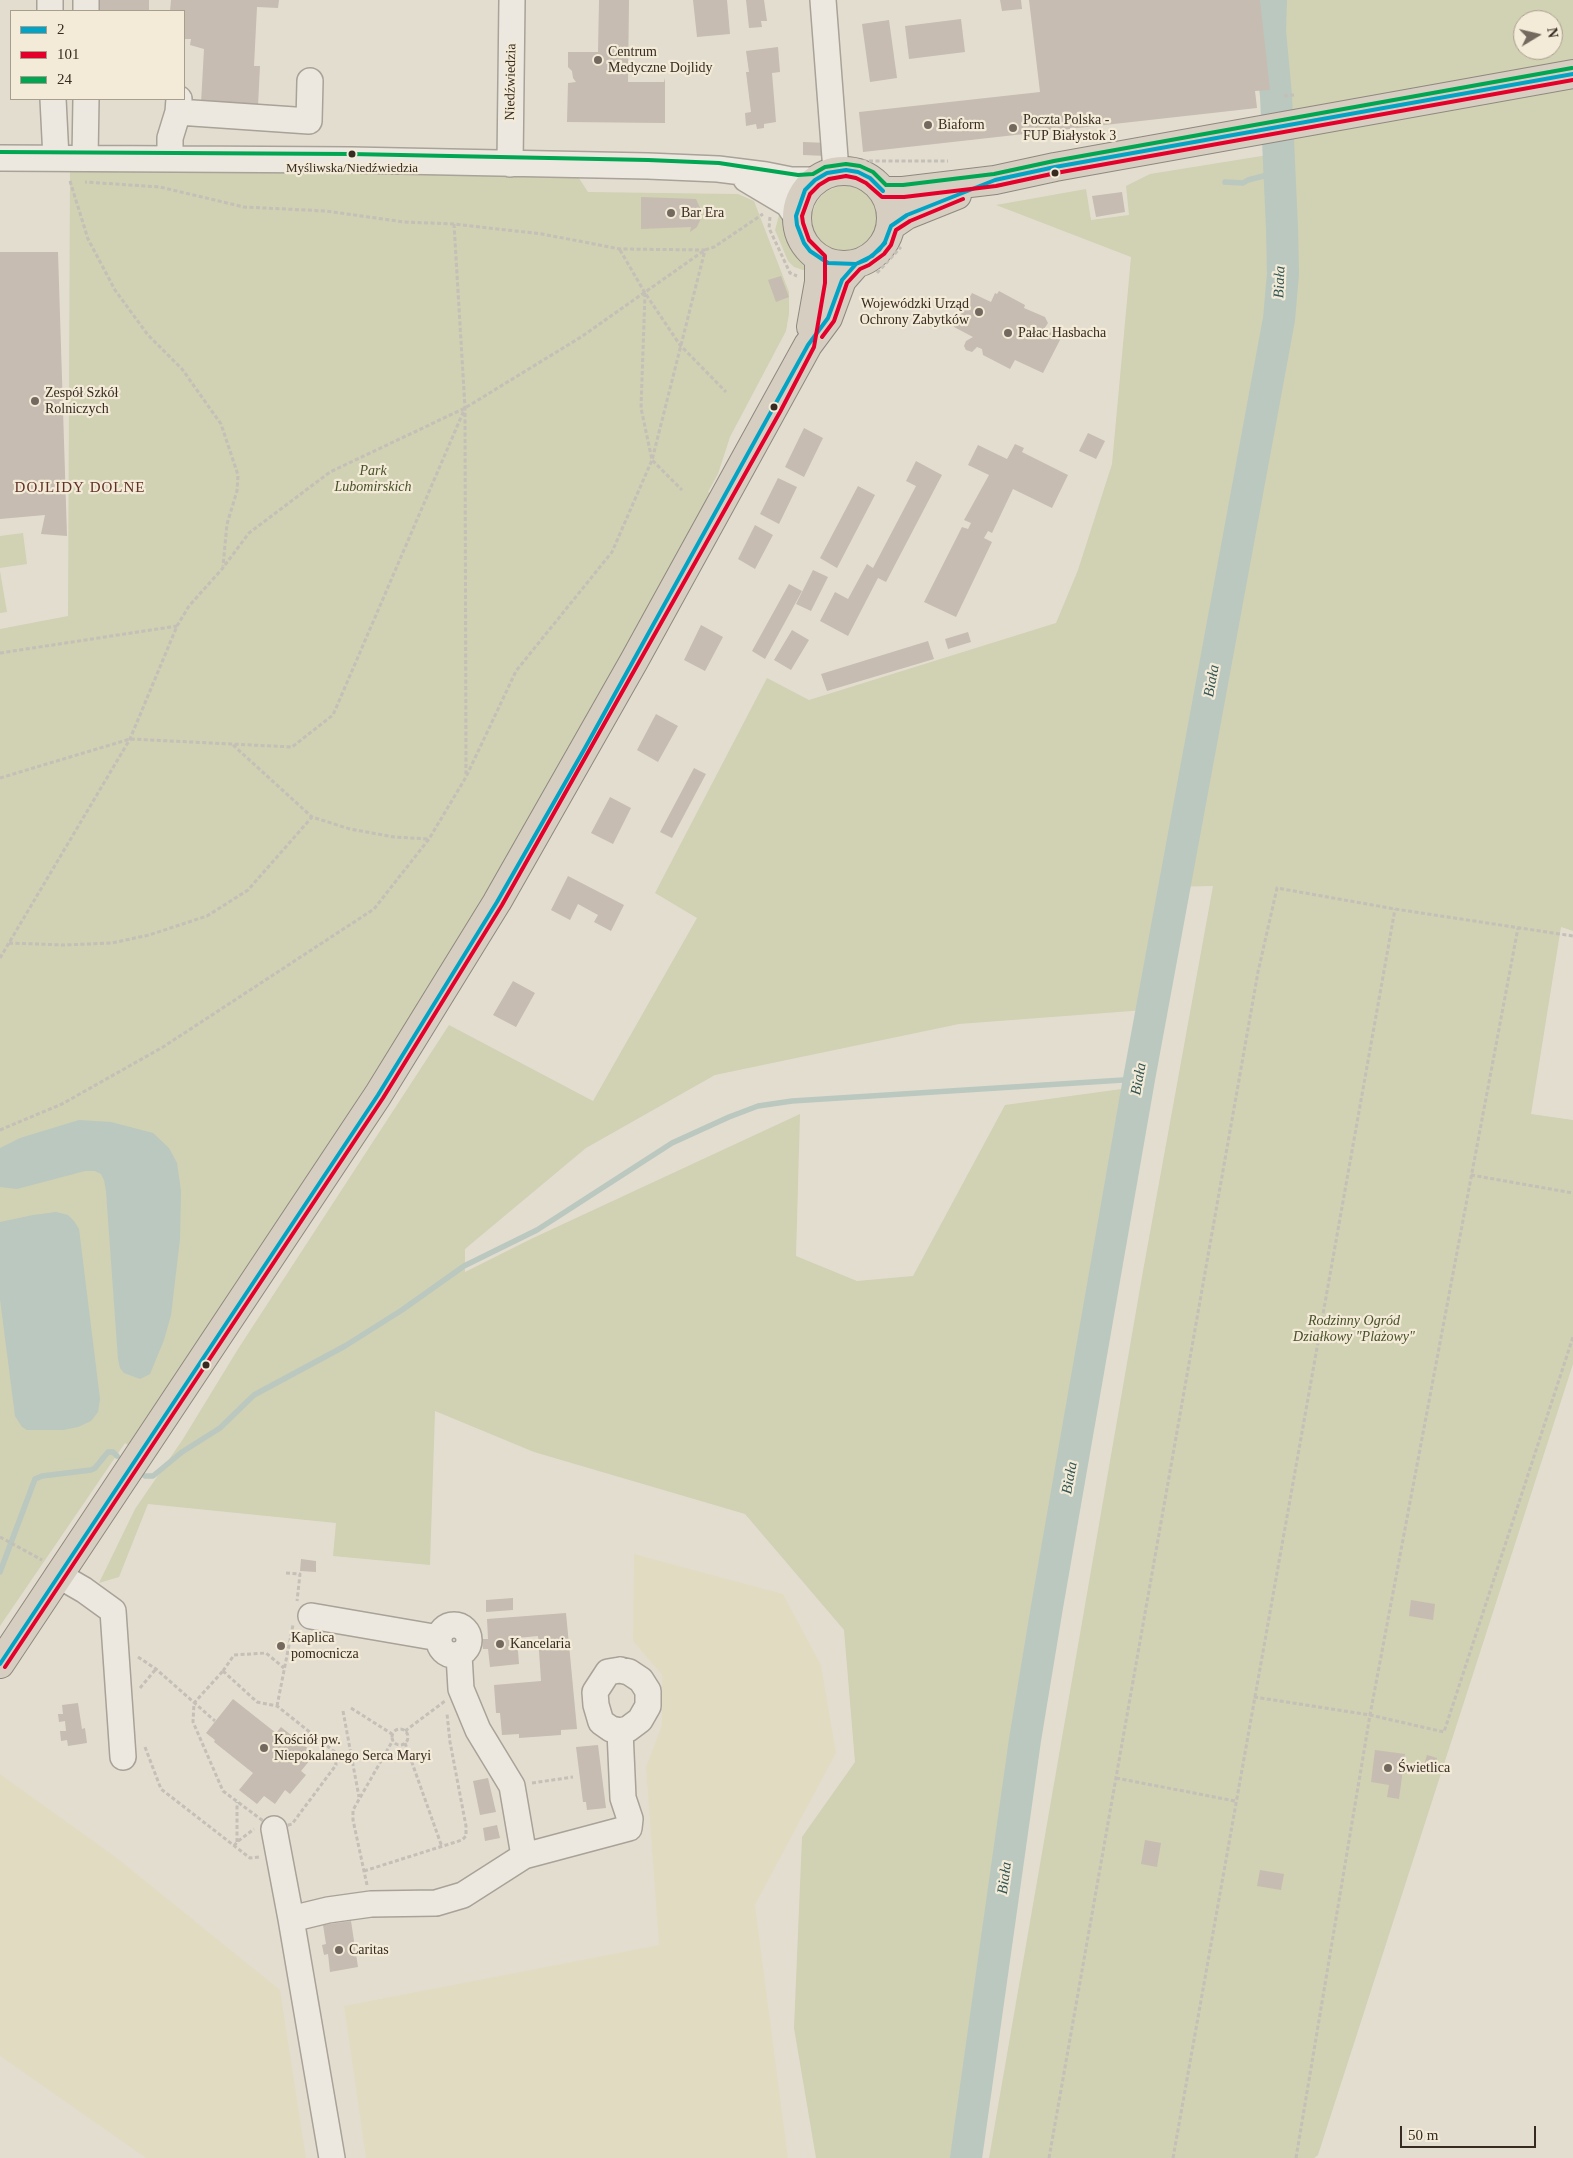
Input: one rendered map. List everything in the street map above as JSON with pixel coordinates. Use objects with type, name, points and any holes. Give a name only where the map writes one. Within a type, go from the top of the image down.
[{"type":"highway","points":[[883,191],[902,191],[995,180],[1573,74]]},
{"type":"highway","points":[[828,171],[858,172],[870,178],[883,191],[890,209],[891,226],[885,242],[879,250],[866,260],[856,264],[836,265],[818,258],[804,243],[797,225],[796,216],[800,200],[805,190],[828,171]]},
{"type":"highway","points":[[891,226],[907,215],[995,180]]},
{"type":"highway","points":[[808,346],[819,282],[818,258]]},
{"type":"highway","points":[[0,1664],[48,1592],[52,1569],[378,1095],[497,902],[634,661],[808,346],[828,318],[842,280],[856,264]]},
{"type":"street","name":"Niedźwiedzia","points":[[510,164],[512,0]]},
{"type":"street","points":[[0,158],[510,164],[730,170],[791,180],[828,171],[823,0]]},
{"type":"street","points":[[170,159],[170,138],[179,106],[309,122],[310,81]]},
{"type":"street","points":[[53,100],[56,158]]},
{"type":"street","points":[[85,158],[86,100]]},
{"type":"street","points":[[730,170],[788,204],[796,216]]},
{"type":"street","points":[[52,1569],[113,1611],[123,1757]]},
{"type":"street","points":[[301,1615],[439,1638],[442,1650],[458,1655],[461,1689],[478,1730],[512,1786],[524,1856]]},
{"type":"street","points":[[291,1919],[328,1910],[371,1904],[436,1903],[463,1895],[524,1856],[629,1828],[630,1819],[623,1798],[620,1731]]},
{"type":"street","points":[[269,1825],[279,1855],[332,2158]]},
{"type":"path","points":[[1284,96],[1294,95]]},
{"type":"path","points":[[828,171],[956,161]]},
{"type":"path","points":[[222,569],[227,524],[237,491],[238,475],[221,424],[182,369],[148,334],[115,290],[88,239],[70,181],[160,187],[244,207],[326,211],[404,222],[454,224],[542,234],[620,250],[705,250]]},
{"type":"path","points":[[0,958],[130,739],[177,626],[189,606],[222,569],[249,533],[330,472],[465,408],[581,337],[705,250],[714,247],[770,210]]},
{"type":"path","points":[[454,224],[465,408],[466,777]]},
{"type":"path","points":[[620,250],[645,293],[680,345],[726,392]]},
{"type":"path","points":[[0,1130],[62,1104],[163,1047],[374,909],[429,839],[466,777],[516,672],[612,552],[652,460],[705,250]]},
{"type":"path","points":[[645,293],[641,408],[652,460],[682,490]]},
{"type":"path","points":[[0,778],[130,739],[292,747],[333,715],[465,408]]},
{"type":"path","points":[[0,654],[177,626]]},
{"type":"path","points":[[233,744],[312,817],[350,829],[394,837],[429,839]]},
{"type":"path","points":[[9,943],[64,945],[112,943],[149,935],[207,916],[248,890],[312,817]]},
{"type":"path","points":[[1049,2158],[1258,972],[1277,888],[1395,909],[1573,936]]},
{"type":"path","points":[[1172,2158],[1395,909]]},
{"type":"path","points":[[1296,2158],[1370,1715],[1518,928]]},
{"type":"path","points":[[1471,1175],[1573,1193]]},
{"type":"path","points":[[1254,1697],[1370,1715],[1444,1732],[1573,1337]]},
{"type":"path","points":[[0,1537],[52,1569]]},
{"type":"path","points":[[277,1706],[284,1668],[301,1615],[300,1574],[286,1573]]},
{"type":"path","points":[[115,1641],[156,1669],[215,1721]]},
{"type":"path","points":[[269,1825],[222,1791],[193,1722],[194,1703],[223,1671],[234,1655],[266,1653],[284,1668]]},
{"type":"path","points":[[223,1671],[257,1702],[277,1706],[335,1752],[336,1765],[292,1824],[269,1825],[237,1842],[234,1846]]},
{"type":"path","points":[[364,1871],[442,1847],[462,1840],[466,1836],[467,1832],[450,1742],[446,1700],[406,1731]]},
{"type":"path","points":[[351,1708],[392,1734]]},
{"type":"path","points":[[342,1711],[359,1797]]},
{"type":"path","points":[[392,1734],[398,1729],[406,1731]]},
{"type":"path","points":[[406,1731],[408,1737],[405,1743],[442,1847]]},
{"type":"path","points":[[371,1904],[352,1810],[392,1740],[392,1734]]},
{"type":"path","points":[[392,1740],[397,1744],[405,1743]]},
{"type":"path","points":[[143,1742],[161,1789],[250,1858],[279,1855]]},
{"type":"path","points":[[512,1786],[573,1777]]},
{"type":"path","points":[[1116,1778],[1236,1801]]},
{"type":"path","points":[[237,1842],[238,1802]]},
{"type":"shaded area","points":[[79,1120],[111,1122],[153,1133],[169,1148],[177,1163],[181,1191],[180,1239],[171,1315],[164,1340],[150,1374],[140,1379],[124,1373],[120,1368],[118,1359],[106,1191],[101,1174],[95,1171],[85,1171],[17,1189],[0,1187],[0,1148],[20,1138]]},
{"type":"shaded area","points":[[56,1212],[68,1215],[79,1229],[100,1399],[98,1412],[91,1421],[78,1427],[63,1430],[27,1430],[22,1427],[15,1416],[0,1299],[0,1222]]},
{"type":"shaded area","points":[[634,1554],[783,1594],[821,1665],[836,1753],[755,1905],[788,2158],[366,2158],[344,2006],[659,1945],[646,1767],[662,1725],[662,1675],[633,1641]]},
{"type":"shaded area","points":[[0,1774],[117,1858],[280,1990],[306,2158],[146,2158],[0,2056]]},
{"type":"green space","name":"Rodzinny Ogród Działkowy \"Plażowy\"","points":[[1262,0],[1573,0],[1573,931],[1561,927],[1531,1114],[1573,1120],[1573,1364],[1318,2155],[1314,2158],[989,2158],[1143,1271],[1213,886],[1166,887],[1145,1010],[959,1024],[715,1075],[586,1148],[465,1249],[465,1272],[533,1238],[800,1114],[796,1256],[857,1281],[913,1276],[1005,1105],[1136,1087],[950,2158],[816,2158],[794,2028],[802,1837],[855,1762],[844,1630],[745,1514],[534,1452],[435,1411],[430,1565],[333,1556],[336,1523],[148,1504],[119,1577],[99,1583],[135,1509],[183,1439],[238,1349],[449,1025],[593,1101],[697,918],[655,893],[767,678],[809,700],[1056,623],[1078,570],[1112,464],[1131,257],[996,205],[1086,189],[1091,220],[1129,215],[1126,186],[1150,174],[1274,154]]},
{"type":"green space","name":"Park Lubomirskich","points":[[70,170],[577,175],[588,192],[738,194],[754,201],[789,292],[789,314],[786,331],[730,437],[718,474],[708,492],[713,495],[486,897],[268,1240],[129,1446],[125,1443],[0,1626],[0,629],[68,616]]},
{"type":"green space","points":[[845,186],[858,189],[868,196],[875,206],[878,219],[875,232],[868,242],[858,249],[845,252],[832,249],[822,242],[815,232],[812,219],[815,206],[822,196],[832,189]]},
{"type":"green space","points":[[780,212],[786,216],[789,230],[805,262],[806,271],[794,267],[788,261],[775,230]]},
{"type":"green space","points":[[23,533],[27,564],[0,568],[0,536]]},
{"type":"green space","points":[[0,571],[7,612],[0,613]]},
{"type":"building","points":[[98,0],[149,0],[149,10],[98,10]]},
{"type":"building","points":[[171,0],[279,0],[278,8],[257,7],[254,66],[260,66],[258,106],[201,103],[204,49],[190,45],[191,39],[185,39],[185,10],[170,10]]},
{"type":"building","name":"Centrum Medyczne Dojlidy","points":[[599,0],[629,0],[628,82],[664,82],[665,78],[665,123],[567,122],[568,83],[576,82],[572,71],[568,67],[568,52],[598,52]]},
{"type":"building","points":[[693,0],[727,0],[730,34],[697,37]]},
{"type":"building","points":[[746,0],[764,0],[767,21],[761,21],[762,27],[749,28]]},
{"type":"building","points":[[1000,0],[1021,0],[1022,9],[1002,11]]},
{"type":"building","points":[[1029,0],[1260,0],[1270,90],[1255,91],[1257,108],[863,152],[859,112],[1040,92]]},
{"type":"building","points":[[961,19],[965,52],[909,59],[905,26]]},
{"type":"building","points":[[889,20],[897,78],[870,82],[862,24]]},
{"type":"building","points":[[778,47],[780,72],[772,73],[776,122],[764,124],[764,128],[757,129],[756,124],[746,126],[745,113],[751,112],[746,72],[749,72],[746,51]]},
{"type":"building","points":[[803,142],[828,143],[827,156],[803,155]]},
{"type":"building","points":[[1122,192],[1125,212],[1096,217],[1092,196]]},
{"type":"building","name":"Bar Era","points":[[641,197],[696,199],[700,208],[701,218],[697,227],[690,232],[691,227],[641,229]]},
{"type":"building","points":[[0,252],[58,252],[67,536],[41,534],[45,515],[0,519]]},
{"type":"building","points":[[781,276],[789,297],[776,302],[768,280]]},
{"type":"building","name":"Pałac Hasbacha","points":[[999,291],[1025,305],[1024,308],[1045,317],[1048,323],[1044,329],[1061,338],[1043,373],[1015,360],[1010,369],[983,355],[982,349],[977,347],[972,352],[966,350],[964,346],[966,341],[973,337],[954,327],[972,293],[991,302],[995,293],[997,294]]},
{"type":"building","points":[[804,428],[823,438],[804,477],[785,467]]},
{"type":"building","points":[[1088,433],[1105,441],[1096,459],[1079,451]]},
{"type":"building","points":[[1015,444],[1024,448],[1022,452],[1068,475],[1052,508],[1013,489],[992,533],[988,531],[984,538],[992,542],[956,617],[924,602],[962,527],[968,529],[971,523],[964,520],[989,475],[968,465],[978,445],[1007,459]]},
{"type":"building","points":[[916,461],[942,475],[886,582],[878,578],[848,636],[820,621],[835,592],[848,599],[867,564],[873,568],[916,486],[906,481]]},
{"type":"building","points":[[778,478],[797,487],[779,524],[760,514]]},
{"type":"building","points":[[858,486],[875,495],[837,568],[820,558]]},
{"type":"building","points":[[755,525],[773,535],[755,569],[738,559]]},
{"type":"building","points":[[813,570],[828,577],[811,611],[796,604]]},
{"type":"building","points":[[789,584],[802,591],[765,659],[752,651]]},
{"type":"building","points":[[701,625],[723,637],[705,671],[684,660]]},
{"type":"building","points":[[792,630],[809,640],[791,670],[774,660]]},
{"type":"building","points":[[968,632],[971,642],[948,649],[945,639]]},
{"type":"building","points":[[928,641],[934,659],[827,691],[821,674]]},
{"type":"building","points":[[656,714],[678,726],[658,762],[637,750]]},
{"type":"building","points":[[694,768],[706,774],[672,838],[660,832]]},
{"type":"building","points":[[610,797],[631,808],[613,844],[591,833]]},
{"type":"building","points":[[568,876],[624,905],[611,931],[594,922],[598,915],[578,904],[570,920],[551,910]]},
{"type":"building","points":[[513,981],[535,993],[516,1027],[493,1015]]},
{"type":"building","points":[[301,1559],[316,1561],[316,1572],[300,1571]]},
{"type":"building","points":[[513,1598],[513,1610],[486,1612],[486,1600]]},
{"type":"building","points":[[1411,1600],[1435,1604],[1433,1620],[1409,1616]]},
{"type":"building","points":[[566,1613],[577,1729],[561,1730],[561,1735],[519,1738],[519,1734],[502,1735],[500,1713],[496,1713],[494,1685],[541,1681],[538,1636],[517,1638],[519,1664],[490,1667],[488,1649],[483,1649],[482,1639],[488,1639],[487,1619]]},
{"type":"building","name":"Kaplica pomocnicza","points":[[279,1640],[287,1647],[284,1651],[275,1644]]},
{"type":"building","name":"Kościół pw. Niepokalanego Serca Maryi","points":[[233,1699],[276,1733],[281,1727],[315,1754],[301,1771],[306,1775],[290,1794],[285,1790],[275,1804],[264,1796],[257,1804],[239,1790],[253,1773],[214,1742],[215,1740],[206,1733]]},
{"type":"building","points":[[78,1703],[82,1729],[85,1728],[87,1743],[68,1746],[67,1740],[61,1741],[60,1731],[66,1731],[65,1721],[59,1722],[58,1714],[63,1714],[62,1705]]},
{"type":"building","points":[[598,1745],[606,1808],[587,1810],[586,1802],[583,1802],[576,1747]]},
{"type":"building","name":"Świetlica","points":[[1375,1750],[1405,1754],[1399,1799],[1387,1797],[1389,1785],[1371,1782]]},
{"type":"building","points":[[1427,1755],[1437,1758],[1433,1773],[1422,1772]]},
{"type":"building","points":[[488,1778],[496,1812],[480,1815],[473,1781]]},
{"type":"building","points":[[497,1825],[500,1838],[485,1841],[483,1828]]},
{"type":"building","points":[[1145,1840],[1161,1843],[1157,1867],[1141,1864]]},
{"type":"building","points":[[1260,1870],[1284,1874],[1281,1890],[1257,1886]]},
{"type":"building","name":"Caritas","points":[[351,1921],[358,1967],[330,1972],[328,1954],[324,1955],[322,1945],[326,1944],[323,1925]]},
{"type":"waterway","name":"Biała","points":[[966,2158],[1025,1740],[1047,1607],[1139,1079],[1279,319],[1283,274],[1282,228],[1276,96],[1270,31],[1271,0]]},
{"type":"waterway","points":[[1225,182],[1243,183],[1279,172]]},
{"type":"waterway","points":[[145,1476],[153,1476],[182,1452],[220,1428],[254,1395],[345,1346],[402,1310],[464,1266],[537,1230],[672,1143],[729,1117],[758,1106],[792,1101],[1139,1079]]},
{"type":"waterway","points":[[0,1572],[35,1479],[42,1476],[91,1470],[95,1468],[108,1452],[113,1452],[117,1456]]},
{"type":"transit line","name":"24","points":[[0,152],[351,154],[648,160],[719,163],[798,175],[813,174],[825,167],[846,164],[860,166],[873,172],[886,185],[903,185],[994,174],[1054,161],[1572,68]]},
{"type":"transit line","name":"2","points":[[891,226],[907,215],[995,180],[1055,167],[1573,74]]},
{"type":"transit line","name":"101","points":[[5,1667],[383,1098],[502,905],[780,412],[814,347],[825,283],[825,256],[809,240],[803,223],[802,216],[810,194],[829,179],[846,176],[866,183],[882,197],[904,197],[996,186],[1056,173],[1573,80]]},
{"type":"transit line","name":"2","points":[[883,191],[870,178],[858,172],[846,170],[827,173],[815,180],[805,190],[796,216],[797,225],[804,243],[810,251],[828,263],[856,264],[872,256],[885,243]]},
{"type":"transit line","name":"101","points":[[822,337],[834,321],[847,283],[860,269],[884,254],[891,245],[896,230],[910,221],[963,199]]},
{"type":"transit line","name":"2","points":[[0,1664],[378,1095],[497,902],[585,748],[808,345],[828,318],[842,280],[856,264],[866,260],[879,250],[885,242],[891,226]]},
{"type":"place","name":"Centrum Medyczne Dojlidy","points":[[598,60]]},
{"type":"place","name":"Biaform","points":[[928,125]]},
{"type":"place","name":"Poczta Polska - FUP Białystok 3","points":[[1013,128]]},
{"type":"place","name":"Myśliwska/Niedźwiedzia","points":[[352,154]]},
{"type":"place","name":"Bar Era","points":[[671,213]]},
{"type":"place","name":"Wojewódzki Urząd Ochrony Zabytków","points":[[979,312]]},
{"type":"place","name":"Pałac Hasbacha","points":[[1008,333]]},
{"type":"place","name":"Zespół Szkół Rolniczych","points":[[35,401]]},
{"type":"place","name":"Kancelaria","points":[[500,1644]]},
{"type":"place","name":"Kaplica pomocnicza","points":[[281,1646]]},
{"type":"place","name":"Kościół pw. Niepokalanego Serca Maryi","points":[[264,1748]]},
{"type":"place","name":"Świetlica","points":[[1388,1768]]},
{"type":"place","name":"Caritas","points":[[339,1950]]},
{"type":"district","name":"DOJLIDY DOLNE","points":[[80,488]]}]
